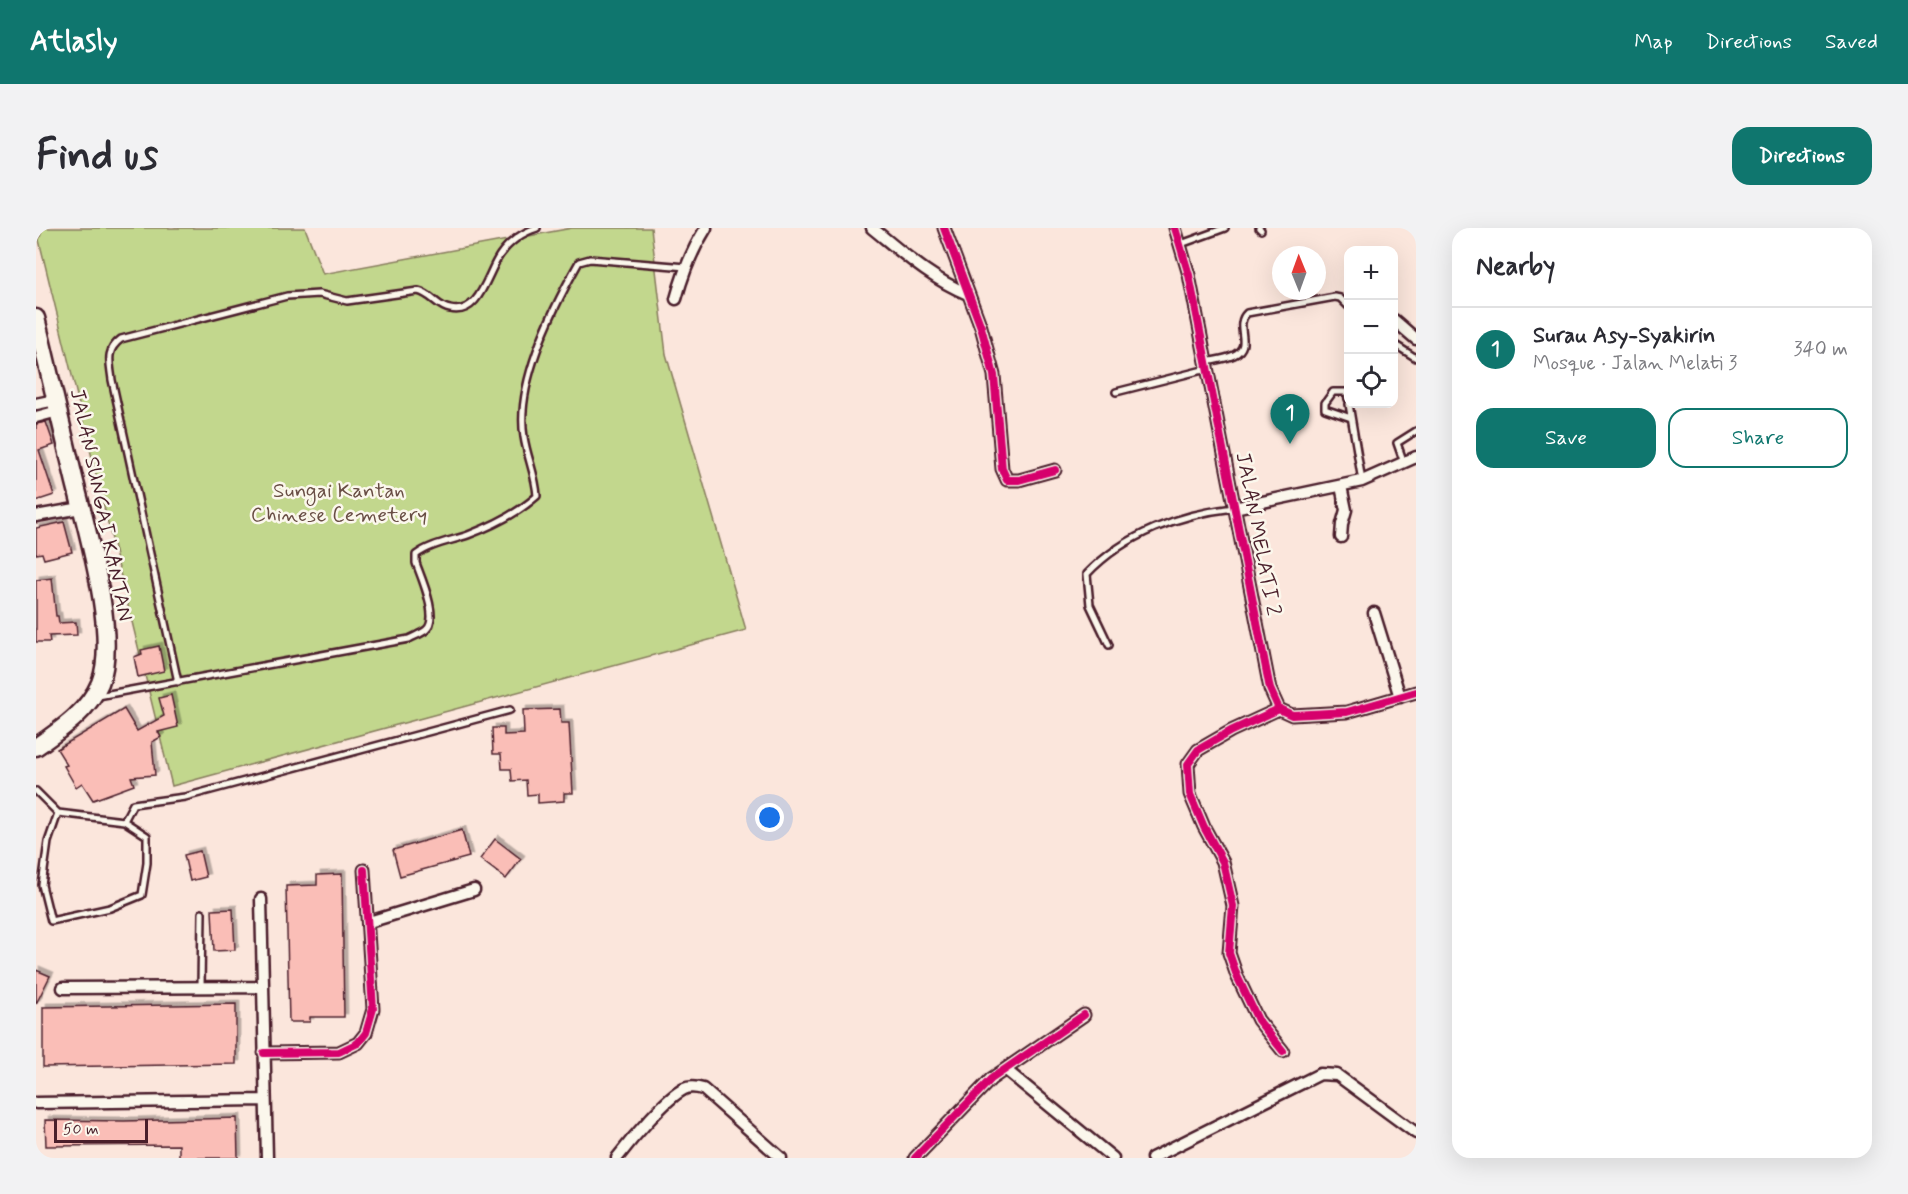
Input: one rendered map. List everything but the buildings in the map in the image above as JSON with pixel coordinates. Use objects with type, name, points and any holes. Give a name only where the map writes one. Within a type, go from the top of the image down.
[{"type":"main road","name":"JALAN SUNGAI KANTAN","points":[[36,318],[97,576],[106,636],[104,667],[93,697],[70,723],[36,747]]},
{"type":"street","points":[[676,298],[692,250],[706,228]]},
{"type":"street","points":[[872,228],[927,274],[947,286],[968,294]]},
{"type":"street","points":[[944,228],[981,327],[994,375],[1002,469],[1007,480],[1019,480],[1055,470]]},
{"type":"street","name":"JALAN MELATI 2","points":[[1175,228],[1181,244],[1270,689],[1279,709]]},
{"type":"street","points":[[1398,323],[1416,339]]},
{"type":"street","points":[[36,405],[57,406]]},
{"type":"street","points":[[36,417],[57,406]]},
{"type":"street","points":[[1234,508],[1362,481],[1416,457]]},
{"type":"street","points":[[1341,486],[1346,510],[1341,537]]},
{"type":"street","points":[[36,516],[81,507]]},
{"type":"street","points":[[1374,614],[1400,697]]},
{"type":"street","points":[[1283,1051],[1258,1020],[1229,953],[1233,906],[1223,862],[1204,827],[1190,794],[1188,764],[1198,750],[1231,731],[1279,709],[1292,715],[1347,712],[1416,692]]},
{"type":"street","points":[[264,1053],[339,1052],[358,1042],[366,1033],[373,1009],[364,870]]},
{"type":"street","points":[[369,922],[474,890]]},
{"type":"street","points":[[261,899],[267,1158]]},
{"type":"street","points":[[63,988],[263,987]]},
{"type":"street","points":[[915,1158],[991,1079],[1006,1071],[1084,1015]]},
{"type":"street","points":[[1006,1071],[1113,1158]]},
{"type":"street","points":[[1152,1158],[1320,1074],[1337,1075],[1415,1130]]},
{"type":"street","points":[[620,1154],[664,1105],[685,1088],[694,1087],[703,1089],[781,1158]]},
{"type":"street","points":[[36,1103],[265,1101]]},
{"type":"lane","points":[[178,682],[112,380],[109,352],[113,345],[121,339],[287,296],[319,294],[347,301],[418,291],[427,293],[437,303],[448,309],[459,310],[471,305],[479,296],[500,255],[522,233],[537,228]]},
{"type":"lane","points":[[1181,244],[1225,228]]},
{"type":"lane","points":[[93,697],[409,639],[427,630],[431,610],[416,563],[416,555],[423,550],[469,535],[506,518],[537,496],[524,437],[524,400],[531,366],[563,291],[579,262],[590,260],[686,267]]},
{"type":"lane","points":[[1116,392],[1206,366],[1241,351],[1245,343],[1240,324],[1242,317],[1247,313],[1335,297],[1344,302]]},
{"type":"lane","points":[[1398,347],[1416,358]]},
{"type":"lane","points":[[1344,392],[1334,392],[1325,404],[1325,409],[1351,418]]},
{"type":"lane","points":[[1350,408],[1362,481]]},
{"type":"lane","points":[[1404,463],[1397,443],[1416,431]]},
{"type":"lane","points":[[1109,645],[1090,605],[1087,574],[1103,558],[1137,535],[1215,510],[1234,508]]},
{"type":"lane","points":[[124,821],[133,804],[185,797],[510,710]]},
{"type":"lane","points":[[36,791],[58,813],[124,821],[147,836],[147,863],[142,895],[110,908],[51,921],[42,885],[48,842],[58,813]]},
{"type":"lane","points":[[201,987],[202,913]]},
{"type":"green space","name":"Sungai Kantan Chinese Cemetery","points":[[43,228],[305,228],[323,274],[572,228],[651,228],[666,354],[746,630],[172,786],[39,240]]},
{"type":"cycle path","points":[[944,228],[981,327],[994,375],[1002,469],[1007,480],[1019,480],[1055,470]]},
{"type":"cycle path","points":[[1175,228],[1189,275],[1270,689],[1279,709],[1292,715],[1347,712],[1416,692]]},
{"type":"cycle path","points":[[1279,709],[1231,731],[1198,750],[1188,764],[1190,794],[1204,827],[1223,862],[1233,906],[1229,953],[1258,1020],[1283,1051]]},
{"type":"cycle path","points":[[264,1053],[339,1052],[358,1043],[366,1033],[373,1009],[364,870]]},
{"type":"cycle path","points":[[915,1158],[991,1079],[1084,1015]]},
{"type":"place","name":"Surau Asy-Syakirin","points":[[1290,444]]}]
